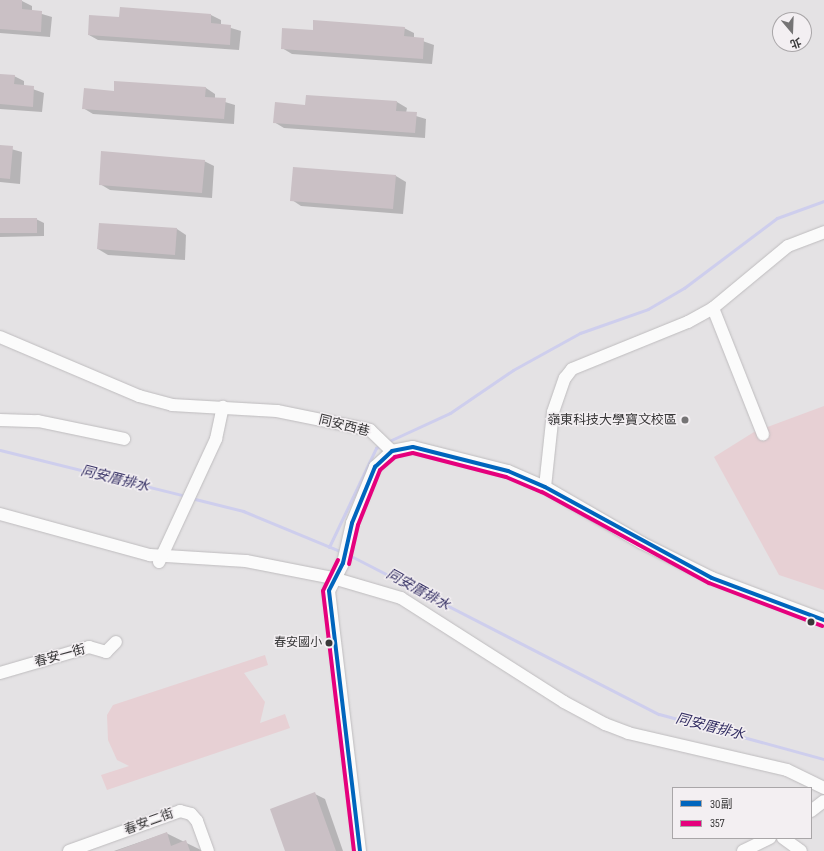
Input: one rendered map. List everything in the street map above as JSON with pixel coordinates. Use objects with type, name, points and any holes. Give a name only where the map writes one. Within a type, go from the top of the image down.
[{"type":"street","points":[[545,487],[553,412],[565,378],[572,369],[688,322],[713,308],[788,246],[824,232]]},
{"type":"street","points":[[713,308],[763,434]]},
{"type":"street","name":"同安西巷","points":[[0,337],[139,396],[172,405],[277,411],[370,430],[392,451]]},
{"type":"street","points":[[161,560],[178,518],[216,439],[223,407]]},
{"type":"street","points":[[0,420],[38,421],[124,439]]},
{"type":"street","points":[[360,851],[329,590],[333,578],[343,563],[352,523],[375,467],[392,451],[413,447],[439,452],[508,471],[545,487],[642,543],[712,578],[824,620]]},
{"type":"street","points":[[0,514],[161,560],[246,561],[333,578],[414,605],[564,702],[605,724],[628,733],[787,770],[824,788]]},
{"type":"street","name":"春安一街","points":[[0,673],[89,647],[106,652],[116,642]]},
{"type":"street","points":[[812,809],[824,801]]},
{"type":"street","name":"春安二街","points":[[69,851],[180,811],[191,814],[197,821],[208,851]]},
{"type":"street","points":[[743,851],[768,839]]},
{"type":"street","points":[[783,839],[801,851]]},
{"type":"shaded area","points":[[824,406],[824,590],[779,575],[714,457],[754,432]]},
{"type":"shaded area","points":[[265,655],[268,665],[244,673],[265,702],[260,723],[285,714],[290,728],[107,790],[101,775],[129,766],[117,760],[108,740],[107,715],[113,705]]},
{"type":"building","points":[[0,0],[22,0],[22,9],[42,11],[41,32],[0,29]]},
{"type":"building","points":[[120,7],[211,14],[211,23],[231,25],[230,45],[88,35],[89,15],[119,17]]},
{"type":"building","points":[[313,20],[405,27],[404,36],[424,38],[423,59],[281,49],[282,28],[313,30]]},
{"type":"building","points":[[0,74],[15,75],[14,84],[34,86],[33,107],[0,104]]},
{"type":"building","points":[[114,81],[206,87],[205,97],[226,98],[224,119],[82,109],[84,88],[114,91]]},
{"type":"building","points":[[306,95],[397,101],[396,111],[417,112],[415,133],[273,123],[275,102],[305,105]]},
{"type":"building","points":[[0,145],[13,146],[10,179],[0,178]]},
{"type":"building","points":[[101,151],[205,160],[202,193],[99,185]]},
{"type":"building","points":[[293,167],[396,175],[393,209],[290,201]]},
{"type":"building","points":[[0,218],[37,218],[37,233],[0,233]]},
{"type":"building","points":[[99,223],[177,228],[175,255],[97,249]]},
{"type":"building","points":[[315,792],[336,851],[285,851],[270,809]]},
{"type":"building","points":[[167,832],[171,846],[186,840],[190,851],[116,851]]},
{"type":"waterway","points":[[387,442],[450,413],[513,370],[580,333],[648,309],[684,288],[777,218],[824,201]]},
{"type":"waterway","points":[[329,547],[376,448],[382,445]]},
{"type":"waterway","name":"同安厝排水","points":[[0,450],[186,496]]},
{"type":"waterway","name":"同安厝排水","points":[[191,498],[243,511],[342,552]]},
{"type":"waterway","name":"同安厝排水","points":[[349,555],[659,714],[824,759]]},
{"type":"transit line","name":"30副","points":[[343,563],[352,523],[375,467],[392,451],[413,447],[508,471],[545,487],[712,578],[824,620]]},
{"type":"transit line","name":"357","points":[[349,564],[358,525],[380,470],[395,457],[413,453],[506,477],[542,492],[709,583],[822,626]]},
{"type":"transit line","name":"357","points":[[338,560],[323,591],[354,851]]},
{"type":"transit line","name":"30副","points":[[343,563],[329,591],[360,851]]},
{"type":"place","name":"嶺東科技大學寶文校區","points":[[685,420]]},
{"type":"place","name":"春安國小","points":[[329,643]]}]
